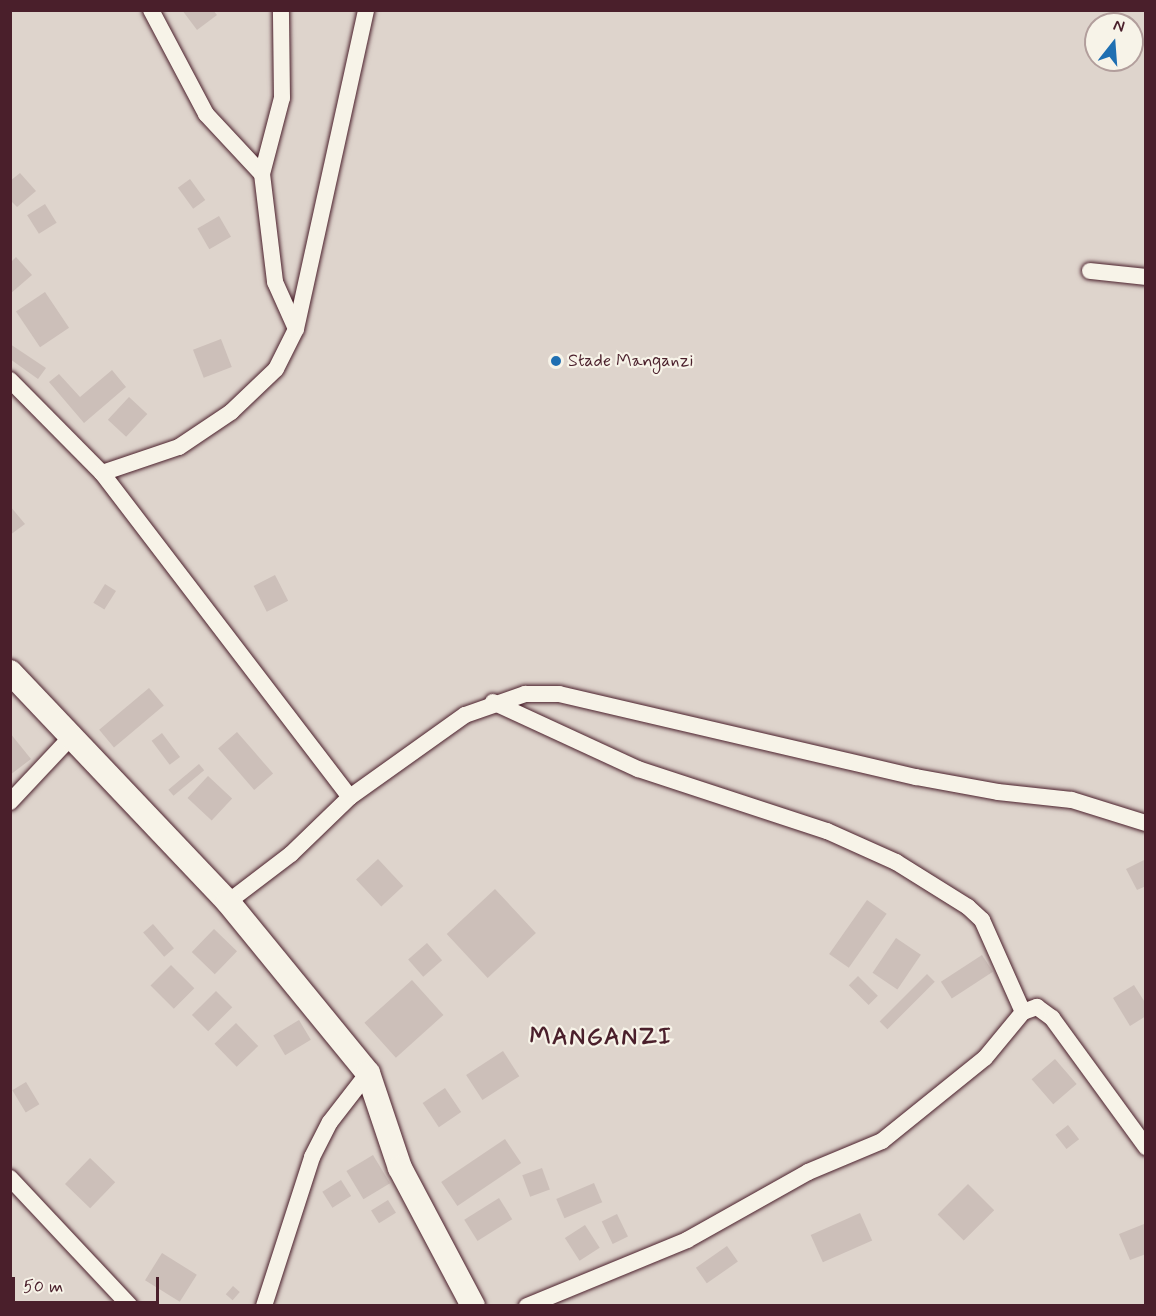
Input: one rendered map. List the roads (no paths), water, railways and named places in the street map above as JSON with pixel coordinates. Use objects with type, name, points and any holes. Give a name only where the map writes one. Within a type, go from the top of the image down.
[{"type":"main road","points":[[10,672],[228,902],[368,1073],[400,1168],[473,1305]]},
{"type":"street","points":[[151,10],[206,114],[262,174]]},
{"type":"street","points":[[281,10],[282,98],[262,174],[275,282],[297,329]]},
{"type":"street","points":[[102,473],[179,447],[231,412],[276,369],[297,329],[366,10]]},
{"type":"street","points":[[1090,271],[1146,277]]},
{"type":"street","points":[[10,380],[102,473],[350,797]]},
{"type":"street","points":[[228,902],[291,854],[350,797],[465,715],[493,702],[525,694],[559,694],[916,777],[998,792],[1072,800],[1146,823]]},
{"type":"street","points":[[493,702],[638,769],[827,831],[896,862],[982,920],[1023,1012]]},
{"type":"street","points":[[10,802],[72,736]]},
{"type":"street","points":[[527,1305],[687,1240],[808,1172],[882,1141],[985,1058],[1023,1012],[1037,1007],[1052,1018],[1146,1147]]},
{"type":"street","points":[[264,1305],[312,1157],[330,1122],[368,1073]]},
{"type":"street","points":[[10,1178],[130,1305]]},
{"type":"place","name":"Stade Manganzi","points":[[556,361]]},
{"type":"district","name":"MANGANZI","points":[[601,1038]]}]
